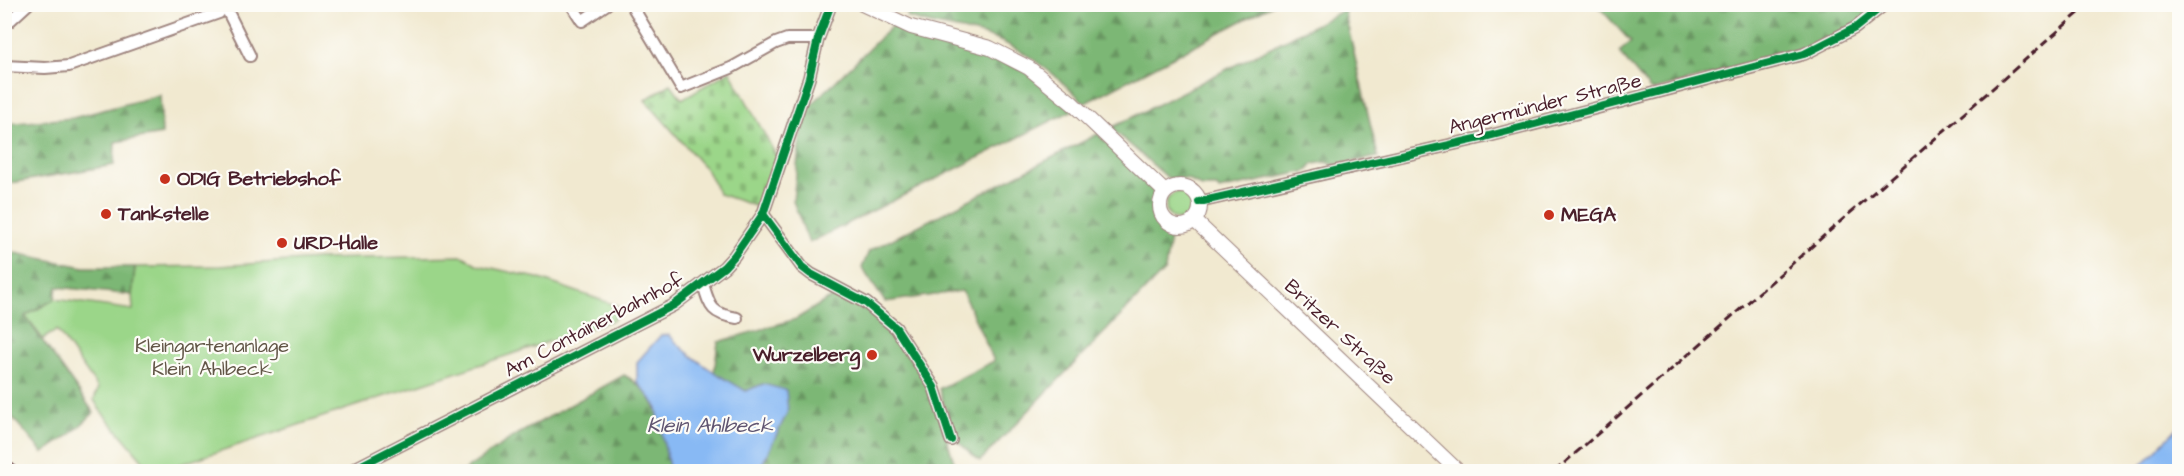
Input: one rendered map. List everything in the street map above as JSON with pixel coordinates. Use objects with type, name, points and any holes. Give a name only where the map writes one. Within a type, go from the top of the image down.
[{"type":"main road","points":[[862,4],[911,27],[990,48],[1029,68],[1072,103],[1165,192]]},
{"type":"main road","points":[[1176,186],[1188,187],[1200,202],[1199,212],[1194,220],[1182,226],[1167,221],[1159,207],[1165,192],[1176,186]]},
{"type":"main road","name":"Britzer Straße","points":[[1194,220],[1460,471]]},
{"type":"street","points":[[4,26],[28,4]]},
{"type":"street","points":[[571,4],[582,21],[607,4]]},
{"type":"street","points":[[631,4],[681,88],[731,68],[787,39],[818,39]]},
{"type":"street","name":"Am Containerbahnhof","points":[[348,471],[674,305],[703,284],[734,256],[763,214],[809,78],[818,39],[831,4]]},
{"type":"street","name":"Angermünder Straße","points":[[1200,202],[1485,137],[1804,54],[1855,28],[1885,4]]},
{"type":"street","points":[[4,66],[45,68],[69,66],[219,13],[225,5],[250,56]]},
{"type":"street","points":[[763,214],[802,267],[810,274],[866,303],[896,328],[934,387],[951,440]]},
{"type":"street","points":[[703,284],[710,307],[722,315],[737,318]]},
{"type":"green space","points":[[923,4],[1272,5],[1085,103],[1030,57],[1005,43],[907,17]]},
{"type":"green space","points":[[889,5],[923,5],[908,14]]},
{"type":"green space","points":[[1597,5],[1885,5],[1829,43],[1651,91],[1619,52],[1631,42]]},
{"type":"green space","points":[[1344,10],[1378,157],[1334,165],[1326,162],[1313,164],[1307,171],[1219,190],[1217,187],[1202,187],[1187,179],[1168,178],[1111,128]]},
{"type":"green space","points":[[893,25],[970,45],[1033,75],[1073,110],[809,243],[793,201],[803,113]]},
{"type":"green space","points":[[730,71],[778,159],[761,208],[719,194],[706,169],[645,100],[671,84],[682,99]]},
{"type":"green space","points":[[160,95],[162,134],[115,142],[114,165],[5,184],[5,124],[73,118]]},
{"type":"green space","points":[[1098,134],[1154,191],[1159,216],[1171,231],[1165,270],[980,461],[956,440],[939,389],[994,361],[962,291],[885,302],[862,268],[869,251]]},
{"type":"green space","points":[[1180,192],[1190,196],[1194,206],[1190,216],[1180,220],[1170,216],[1166,206],[1170,196]]},
{"type":"green space","points":[[5,251],[84,267],[135,267],[132,295],[57,287],[55,299],[25,316],[94,413],[71,434],[43,453],[5,409]]},
{"type":"green space","name":"Kleingartenanlage Klein Ahlbeck","points":[[463,256],[478,265],[537,278],[618,306],[614,320],[157,472],[152,471],[100,410],[94,400],[98,388],[57,330],[43,339],[25,316],[55,299],[133,310],[135,267],[220,266],[318,259]]},
{"type":"green space","points":[[840,292],[865,307],[892,331],[931,390],[957,471],[759,471],[788,411],[763,384],[746,391],[714,373],[718,342],[796,319]]},
{"type":"green space","points":[[624,375],[636,383],[653,403],[662,427],[671,471],[462,472],[513,437]]},
{"type":"water","name":"Klein Ahlbeck","points":[[661,335],[669,335],[677,344],[715,373],[746,391],[763,384],[786,390],[788,411],[759,471],[671,472],[656,405],[637,382],[637,362]]},
{"type":"water","points":[[2179,426],[2179,471],[2136,471]]},
{"type":"railway","points":[[1554,472],[2089,4]]},
{"type":"railway","points":[[4,453],[18,472]]},
{"type":"cycle path","points":[[348,472],[674,305],[724,267],[763,214],[809,78],[818,39],[831,4]]},
{"type":"cycle path","points":[[1199,202],[1485,137],[1804,54],[1855,28],[1885,4]]},
{"type":"cycle path","points":[[763,214],[802,267],[866,303],[896,328],[934,387],[951,440]]},
{"type":"place","name":"ODIG Betriebshof","points":[[165,179]]},
{"type":"place","name":"Tankstelle","points":[[106,214]]},
{"type":"place","name":"MEGA","points":[[1549,215]]},
{"type":"place","name":"URD-Halle","points":[[282,243]]},
{"type":"place","name":"Wurzelberg","points":[[872,355]]}]
